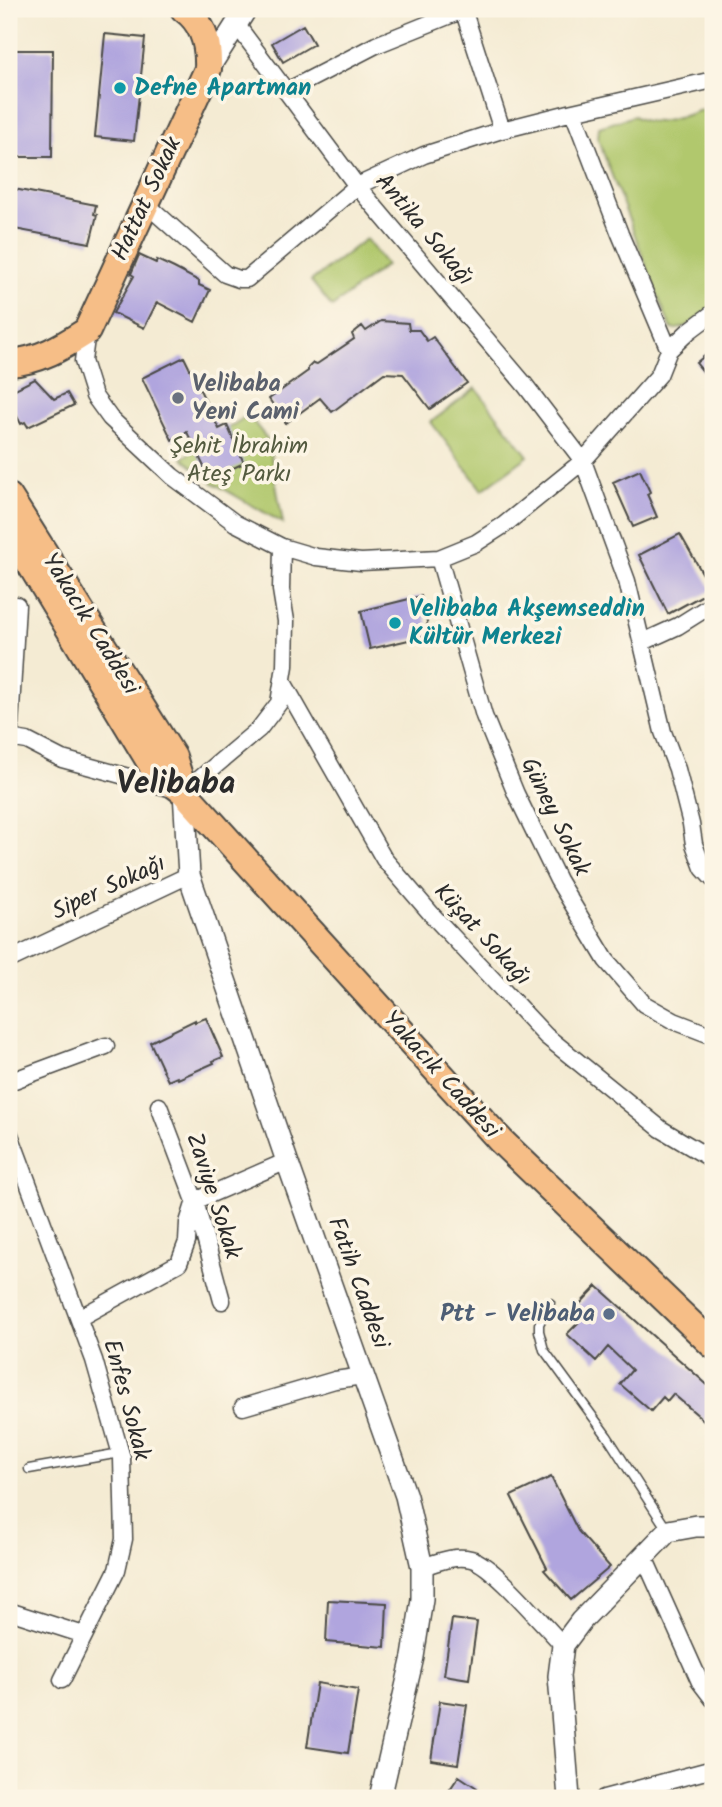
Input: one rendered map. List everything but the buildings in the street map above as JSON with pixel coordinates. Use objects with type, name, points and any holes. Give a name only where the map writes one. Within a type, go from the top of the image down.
[{"type":"main road","points":[[184,9],[191,14],[204,33],[209,55],[208,69]]},
{"type":"main road","name":"Hattat Sokak","points":[[87,331],[208,69]]},
{"type":"main road","points":[[9,373],[59,349],[87,331]]},
{"type":"main road","points":[[9,363],[36,359]]},
{"type":"main road","name":"Yakacık Caddesi","points":[[9,497],[33,596]]},
{"type":"main road","name":"Yakacık Caddesi","points":[[9,530],[33,596],[155,770],[184,792],[501,1141],[713,1345]]},
{"type":"street","points":[[287,90],[376,45],[463,9],[502,130]]},
{"type":"street","points":[[208,69],[241,16]]},
{"type":"street","name":"Antika Sokağı","points":[[241,16],[287,90],[357,186],[525,385],[583,461],[619,556],[643,642],[663,732],[677,769],[694,844],[704,868],[713,879]]},
{"type":"street","points":[[145,203],[225,274],[247,279],[357,186],[424,155],[502,130],[713,80]]},
{"type":"street","points":[[573,112],[669,350]]},
{"type":"street","points":[[87,331],[83,361],[94,396],[110,418],[172,476],[235,523],[282,547],[316,556],[361,562],[439,558],[476,543],[504,525],[583,461],[659,375],[669,350],[713,313]]},
{"type":"street","points":[[9,738],[27,741],[62,759],[184,792],[258,729],[279,703],[285,666],[286,621],[281,590],[282,547]]},
{"type":"street","name":"Güney Sokak","points":[[439,558],[484,716],[516,794],[558,880],[606,960],[644,1004],[674,1021],[713,1036]]},
{"type":"street","points":[[9,744],[33,596]]},
{"type":"street","points":[[643,642],[678,626],[713,604]]},
{"type":"street","name":"Küşat Sokağı","points":[[283,682],[384,859],[433,916],[545,1036],[661,1129],[713,1160]]},
{"type":"street","name":"Fatih Caddesi","points":[[184,792],[189,876],[286,1161],[406,1496],[422,1567],[422,1599],[413,1657],[380,1798]]},
{"type":"street","name":"Siper Sokağı","points":[[9,960],[189,876]]},
{"type":"street","points":[[9,1082],[106,1046]]},
{"type":"street","name":"Zaviye Sokak","points":[[159,1106],[195,1200],[222,1301]]},
{"type":"street","name":"Enfes Sokak","points":[[9,1132],[94,1360],[120,1453],[124,1539],[117,1570],[62,1680]]},
{"type":"street","points":[[79,1318],[179,1263],[187,1242],[188,1223],[195,1200],[286,1161]]},
{"type":"street","points":[[243,1407],[335,1380],[363,1376]]},
{"type":"street","points":[[567,1793],[559,1676],[563,1645],[581,1621],[668,1531],[713,1526]]},
{"type":"street","points":[[644,1557],[700,1682],[713,1699]]},
{"type":"street","points":[[422,1567],[453,1558],[472,1559],[482,1564],[492,1570],[563,1645]]},
{"type":"street","points":[[9,1611],[84,1635]]},
{"type":"street","points":[[604,1798],[713,1769]]},
{"type":"lane","points":[[550,1304],[538,1331],[544,1350],[607,1436],[668,1531]]},
{"type":"lane","points":[[29,1469],[120,1453]]},
{"type":"green space","points":[[713,106],[713,305],[689,325],[672,329],[598,139],[599,127],[634,116],[652,122],[663,121]]},
{"type":"green space","points":[[366,239],[386,265],[332,307],[311,281]]},
{"type":"green space","points":[[476,388],[528,456],[482,490],[431,422]]},
{"type":"green space","name":"Şehit İbrahim Ateş Parkı","points":[[251,413],[251,419],[268,440],[283,523],[208,480],[183,458]]},
{"type":"place","name":"Defne Apartman","points":[[120,88]]},
{"type":"place","name":"Velibaba Yeni Cami","points":[[178,398]]},
{"type":"place","name":"Velibaba Akşemseddin Kültür Merkezi","points":[[395,623]]},
{"type":"place","name":"Ptt - Velibaba","points":[[609,1314]]},
{"type":"district","name":"Velibaba","points":[[176,784]]}]
